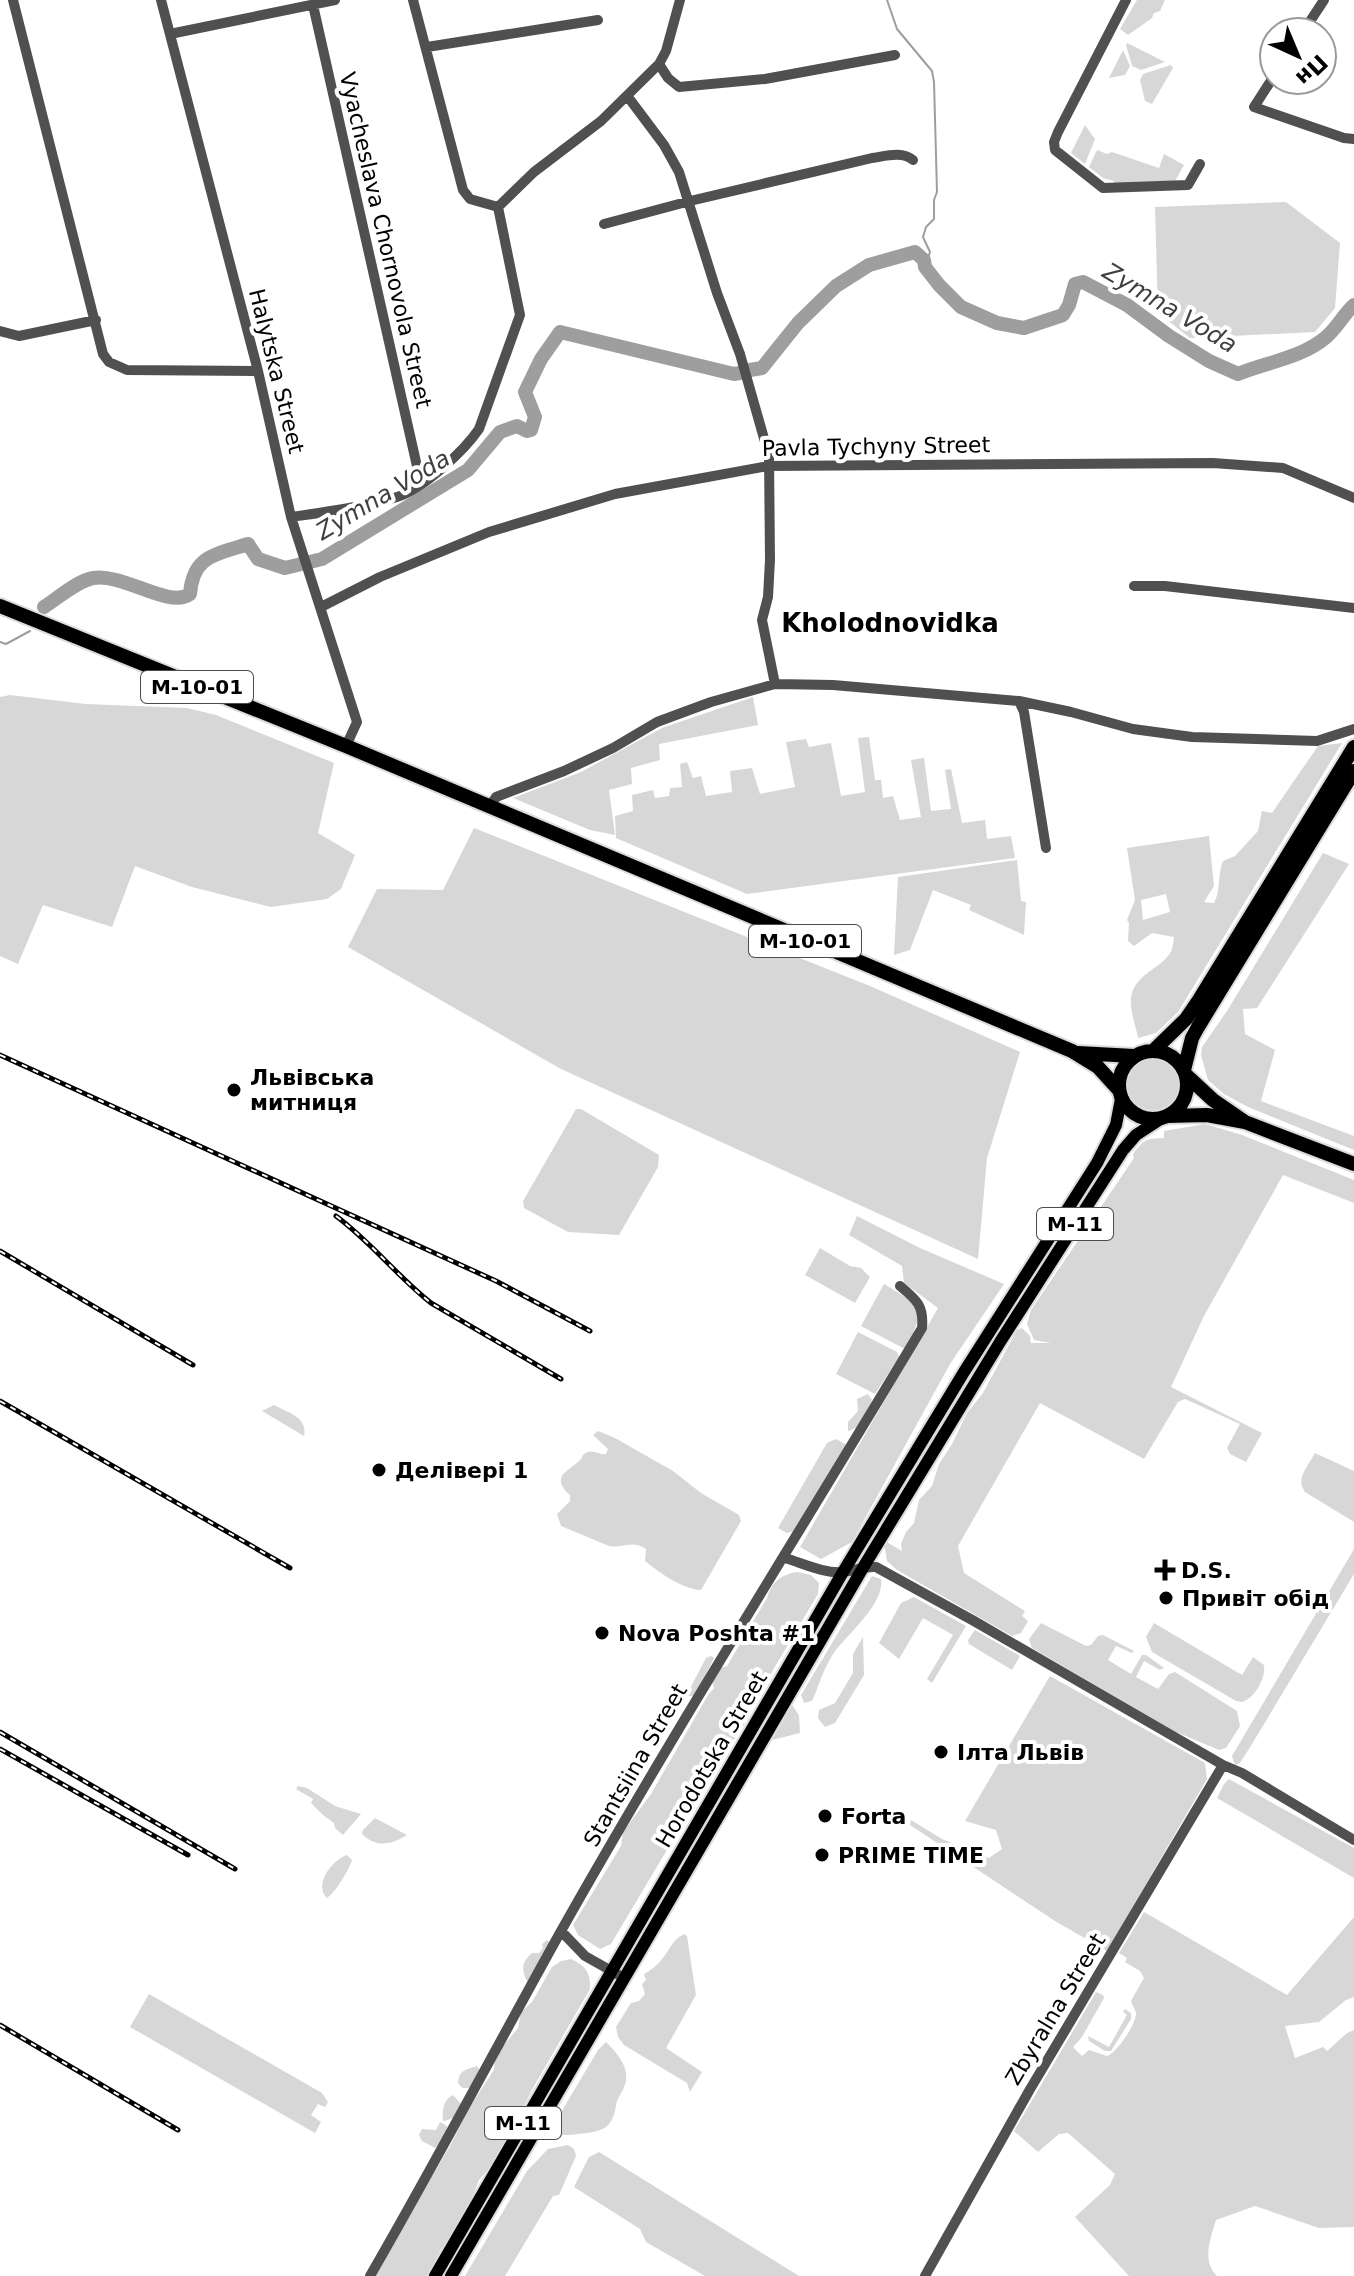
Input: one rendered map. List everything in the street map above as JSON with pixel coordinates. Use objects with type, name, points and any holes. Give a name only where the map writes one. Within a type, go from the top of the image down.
[{"type":"highway","name":"М-10-01","points":[[0,606],[346,746],[1076,1053],[1103,1071],[1131,1112],[1141,1117],[1207,1115],[1245,1122],[1354,1164]]},
{"type":"highway","points":[[1154,1050],[1186,1019],[1199,1000],[1354,747]]},
{"type":"highway","name":"М-11","points":[[1164,1117],[1183,1102],[1187,1092],[1185,1073],[1192,1038],[1198,1027],[1354,771]]},
{"type":"highway","name":"М-10-01","points":[[1076,1053],[1134,1056],[1154,1050],[1170,1055],[1213,1100],[1245,1122]]},
{"type":"highway","name":"М-11","points":[[1120,1094],[1123,1068],[1134,1056]]},
{"type":"main road","name":"Horodotska Street","points":[[435,2276],[843,1572],[964,1372],[1097,1163],[1116,1125],[1120,1094]]},
{"type":"main road","name":"Horodotska Street","points":[[451,2276],[864,1566],[1000,1342],[1109,1170],[1136,1135],[1164,1117]]},
{"type":"street","points":[[13,0],[103,354],[109,362],[127,370],[258,371]]},
{"type":"street","name":"Halytska Street","points":[[161,0],[258,371],[291,517],[357,722],[346,746]]},
{"type":"street","points":[[170,34],[335,0]]},
{"type":"street","points":[[413,0],[463,190],[470,199],[498,207]]},
{"type":"street","points":[[498,207],[534,172],[628,97],[659,64],[666,51],[680,0]]},
{"type":"street","points":[[1126,0],[1058,132],[1055,150],[1103,188],[1188,185],[1200,164]]},
{"type":"street","name":"Vyacheslava Chornovola Street","points":[[313,5],[421,484]]},
{"type":"street","points":[[427,47],[598,20]]},
{"type":"street","points":[[659,64],[679,87],[765,79],[895,55]]},
{"type":"street","points":[[1261,96],[1254,107],[1354,139]]},
{"type":"street","points":[[628,97],[675,162],[690,201],[769,456],[770,560],[768,597],[762,620],[775,684]]},
{"type":"street","points":[[604,224],[872,158],[906,155],[913,160]]},
{"type":"street","points":[[291,517],[398,497],[421,484],[463,448],[479,429],[520,315],[498,207]]},
{"type":"street","points":[[0,331],[19,336],[96,320]]},
{"type":"street","name":"Pavla Tychyny Street","points":[[321,607],[380,577],[489,532],[615,494],[768,466],[1213,463],[1283,468],[1354,498]]},
{"type":"street","points":[[1134,586],[1165,586],[1354,608]]},
{"type":"street","points":[[489,808],[496,797],[588,760],[657,722],[711,702],[775,684],[833,685],[1019,701],[1133,729],[1192,737],[1317,741],[1354,729]]},
{"type":"street","points":[[1019,701],[1024,712],[1046,848]]},
{"type":"street","name":"Stantsiina Street","points":[[370,2276],[561,1931],[722,1655],[785,1558],[922,1328],[924,1310],[900,1286]]},
{"type":"street","points":[[785,1558],[843,1572],[864,1566],[876,1567],[1242,1773],[1354,1840]]},
{"type":"street","name":"Zbyralna Street","points":[[925,2276],[1023,2102],[1223,1765]]},
{"type":"street","points":[[561,1931],[585,1956],[624,1978]]},
{"type":"shaded area","points":[[1137,0],[1165,0],[1160,11],[1128,35],[1120,29]]},
{"type":"shaded area","points":[[1127,43],[1165,62],[1141,70],[1132,66]]},
{"type":"shaded area","points":[[1123,50],[1130,66],[1125,75],[1109,78]]},
{"type":"shaded area","points":[[1171,65],[1173,68],[1152,104],[1145,101],[1140,80],[1143,74]]},
{"type":"shaded area","points":[[1085,125],[1095,139],[1085,164],[1071,153]]},
{"type":"shaded area","points":[[1097,150],[1159,168],[1164,154],[1184,165],[1174,183],[1114,184],[1114,181],[1103,178],[1089,167]]},
{"type":"shaded area","points":[[1286,202],[1340,243],[1335,308],[1315,332],[1190,338],[1158,313],[1155,207]]},
{"type":"shaded area","points":[[10,695],[86,704],[187,708],[216,715],[334,763],[318,833],[355,855],[341,889],[327,899],[271,907],[192,887],[135,866],[112,927],[43,905],[18,964],[0,956],[0,697]]},
{"type":"shaded area","points":[[753,697],[758,725],[659,744],[660,760],[631,768],[632,784],[609,790],[615,835],[590,830],[513,798],[581,772],[662,728]]},
{"type":"shaded area","points":[[869,737],[875,780],[881,780],[883,798],[893,796],[900,820],[921,817],[911,760],[924,758],[931,811],[951,809],[945,770],[951,769],[962,823],[985,820],[987,839],[1011,836],[1015,858],[747,894],[616,838],[615,816],[633,811],[632,795],[653,790],[655,798],[669,796],[670,788],[682,787],[680,764],[687,762],[693,778],[701,776],[706,796],[732,792],[730,771],[752,768],[760,794],[795,787],[786,742],[806,739],[809,747],[831,743],[841,796],[865,792],[858,738]]},
{"type":"shaded area","points":[[1342,743],[1178,1012],[1156,1033],[1138,1038],[1131,1009],[1133,991],[1141,979],[1170,954],[1174,937],[1152,933],[1134,946],[1128,941],[1127,920],[1135,900],[1127,848],[1209,836],[1214,886],[1204,902],[1214,903],[1223,861],[1235,856],[1258,831],[1262,811],[1272,813],[1318,746]],"holes":[[[1166,894],[1170,912],[1143,920],[1141,900]]]},
{"type":"shaded area","points":[[474,828],[870,986],[1020,1052],[987,1158],[978,1259],[561,1069],[348,947],[377,889],[443,890]]},
{"type":"shaded area","points":[[1323,853],[1349,864],[1257,1008],[1243,1009],[1245,1034],[1275,1050],[1261,1101],[1354,1136],[1354,1150],[1248,1107],[1224,1094],[1208,1080],[1201,1055],[1202,1047]]},
{"type":"shaded area","points":[[1017,860],[1021,901],[1026,902],[1024,935],[969,910],[971,905],[933,890],[910,950],[894,955],[898,877]]},
{"type":"shaded area","points":[[1153,1058],[1172,1065],[1179,1084],[1172,1103],[1153,1110],[1134,1103],[1127,1084],[1134,1065]]},
{"type":"shaded area","points":[[576,1109],[581,1109],[659,1155],[658,1167],[619,1235],[568,1232],[524,1208],[523,1201]]},
{"type":"shaded area","points":[[1205,1124],[1242,1135],[1354,1180],[1354,1203],[1283,1175],[1204,1316],[1171,1387],[1262,1433],[1246,1462],[1230,1454],[1227,1448],[1240,1424],[1185,1399],[1178,1402],[1144,1459],[1040,1403],[958,1546],[964,1573],[1025,1611],[1022,1616],[1028,1621],[1021,1633],[1012,1636],[897,1570],[887,1561],[884,1543],[902,1551],[901,1544],[914,1523],[919,1500],[932,1486],[939,1464],[1017,1330],[1022,1328],[1030,1336],[1031,1343],[1051,1343],[1034,1340],[1027,1324],[1031,1310],[1134,1158],[1133,1154],[1146,1140],[1164,1138],[1164,1131]]},
{"type":"shaded area","points":[[857,1216],[920,1248],[1004,1284],[950,1364],[852,1542],[821,1559],[800,1547],[938,1308],[904,1283],[902,1266],[849,1235]]},
{"type":"shaded area","points":[[820,1248],[850,1266],[861,1268],[870,1277],[855,1303],[805,1275]]},
{"type":"shaded area","points":[[884,1284],[917,1309],[916,1325],[905,1349],[861,1326]]},
{"type":"shaded area","points":[[858,1332],[897,1352],[899,1357],[875,1394],[836,1374]]},
{"type":"shaded area","points":[[868,1394],[872,1400],[865,1415],[857,1427],[848,1431],[848,1422],[858,1411],[857,1399]]},
{"type":"shaded area","points":[[274,1405],[300,1420],[304,1436],[262,1411]]},
{"type":"shaded area","points":[[598,1431],[673,1471],[701,1493],[739,1515],[741,1521],[701,1590],[679,1584],[657,1570],[645,1561],[646,1549],[641,1546],[609,1546],[561,1526],[557,1514],[570,1501],[570,1495],[561,1484],[562,1475],[586,1453],[606,1454],[608,1449],[593,1435]]},
{"type":"shaded area","points":[[836,1439],[847,1445],[795,1531],[787,1533],[778,1528],[827,1443]]},
{"type":"shaded area","points":[[1315,1453],[1354,1471],[1354,1522],[1305,1492],[1302,1487],[1302,1477]]},
{"type":"shaded area","points":[[1354,1549],[1354,1574],[1252,1744],[1240,1763],[1235,1765],[1232,1756]]},
{"type":"shaded area","points":[[797,1572],[811,1575],[819,1583],[818,1594],[751,1707],[744,1725],[611,1944],[600,1949],[578,1935],[573,1925],[621,1846],[623,1832],[651,1794],[714,1688],[712,1681],[721,1668],[727,1666],[771,1588],[781,1577]]},
{"type":"shaded area","points":[[872,1576],[881,1579],[877,1598],[833,1654],[812,1701],[804,1703],[801,1695]]},
{"type":"shaded area","points":[[914,1597],[966,1626],[932,1683],[927,1679],[953,1635],[923,1618],[899,1659],[879,1643],[901,1603]]},
{"type":"shaded area","points":[[1041,1623],[1086,1646],[1103,1635],[1134,1651],[1132,1653],[1116,1646],[1108,1660],[1131,1674],[1142,1655],[1146,1655],[1164,1668],[1160,1670],[1144,1661],[1136,1677],[1158,1689],[1169,1674],[1175,1672],[1237,1711],[1240,1726],[1226,1748],[1219,1750],[1174,1731],[1032,1648],[1029,1639]]},
{"type":"shaded area","points":[[1154,1623],[1242,1675],[1253,1657],[1264,1665],[1259,1687],[1247,1700],[1236,1701],[1152,1652],[1146,1637]]},
{"type":"shaded area","points":[[975,1630],[1020,1656],[1012,1670],[969,1644],[968,1640]]},
{"type":"shaded area","points":[[863,1637],[864,1675],[835,1723],[825,1727],[818,1718],[819,1710],[835,1703],[853,1673],[853,1654]]},
{"type":"shaded area","points":[[706,1658],[714,1658],[695,1696],[686,1696]]},
{"type":"shaded area","points":[[1050,1676],[1205,1763],[1207,1779],[1107,1951],[1055,1921],[910,1825],[911,1820],[942,1839],[989,1858],[1002,1849],[996,1830],[965,1821]]},
{"type":"shaded area","points":[[792,1705],[799,1715],[800,1733],[772,1740]]},
{"type":"shaded area","points":[[1229,1779],[1354,1848],[1354,1878],[1217,1798]]},
{"type":"shaded area","points":[[298,1786],[307,1788],[335,1806],[361,1814],[343,1835],[311,1803],[313,1799],[296,1789]]},
{"type":"shaded area","points":[[375,1818],[407,1835],[389,1843],[378,1843],[367,1838],[362,1834],[363,1830]]},
{"type":"shaded area","points":[[347,1855],[352,1860],[338,1886],[327,1898],[323,1893],[323,1880],[336,1862]]},
{"type":"shaded area","points":[[1144,1912],[1287,1995],[1354,1917],[1354,1997],[1319,2022],[1285,2026],[1295,2058],[1323,2047],[1327,2051],[1354,2030],[1354,2227],[1319,2228],[1255,2206],[1216,2220],[1208,2256],[1217,2276],[1129,2276],[1075,2217],[1110,2185],[1115,2174],[1068,2133],[1059,2134],[1038,2152],[1014,2131],[1096,1992],[1104,1998],[1073,2047],[1082,2056],[1089,2050],[1107,2056],[1130,2030],[1136,2013],[1131,2001],[1144,1978],[1119,1953]]},
{"type":"shaded area","points":[[684,1934],[687,1936],[696,1995],[666,2048],[702,2072],[690,2092],[687,2083],[624,2045],[616,2027],[631,2003],[639,2001],[645,1994],[642,1984],[646,1980],[644,1974],[658,1964]]},
{"type":"shaded area","points":[[547,1940],[550,1943],[528,1983],[523,1971],[524,1963],[532,1953],[539,1953]]},
{"type":"shaded area","points":[[571,1959],[586,1970],[590,1989],[533,2088],[498,2158],[479,2180],[462,2224],[441,2249],[427,2276],[374,2276],[469,2108],[494,2070],[495,2056],[518,2028],[521,2012],[532,2002],[552,1967]]},
{"type":"shaded area","points":[[149,1994],[322,2093],[328,2102],[325,2107],[318,2104],[311,2115],[321,2122],[315,2133],[130,2027]]},
{"type":"shaded area","points":[[1125,2009],[1131,2013],[1131,2019],[1111,2051],[1105,2051],[1089,2041],[1088,2036],[1109,2047],[1127,2015],[1123,2012]]},
{"type":"shaded area","points":[[606,2042],[619,2057],[626,2074],[612,2120],[595,2132],[555,2136],[550,2131],[598,2050]]},
{"type":"shaded area","points":[[477,2066],[477,2081],[470,2088],[462,2088],[458,2083],[461,2073]]},
{"type":"shaded area","points":[[453,2095],[461,2104],[460,2108],[453,2118],[443,2121],[444,2106]]},
{"type":"shaded area","points":[[440,2122],[447,2129],[435,2148],[422,2141],[419,2135],[422,2129],[436,2130]]},
{"type":"shaded area","points":[[568,2145],[574,2149],[576,2156],[559,2195],[553,2196],[505,2276],[465,2276],[527,2171],[548,2149]]},
{"type":"shaded area","points":[[599,2152],[799,2276],[705,2276],[646,2242],[640,2229],[574,2187],[589,2157]]},
{"type":"waterway","points":[[887,0],[897,29],[932,71],[934,82],[937,192],[934,219],[926,227],[923,237],[930,252],[925,267]]},
{"type":"waterway","name":"Zymna Voda","points":[[750,370],[762,368],[798,323],[836,286],[869,265],[915,252],[924,260],[925,267],[939,285],[961,307],[997,323],[1024,328],[1063,315],[1075,284],[1083,282],[1127,305],[1209,361],[1238,374],[1316,345],[1354,305]]},
{"type":"waterway","name":"Zymna Voda","points":[[44,607],[74,586],[93,578],[118,580],[158,594],[181,597],[190,594],[196,571],[208,558],[248,544],[258,559],[285,568],[322,559],[468,470],[500,432],[517,426],[531,430],[535,417],[525,392],[541,359],[560,332],[740,373]]},
{"type":"waterway","points":[[0,642],[6,644],[30,631]]},
{"type":"railway","points":[[0,1055],[496,1281],[590,1331]]},
{"type":"railway","points":[[336,1216],[431,1303],[561,1379]]},
{"type":"railway","points":[[0,1251],[193,1365]]},
{"type":"railway","points":[[0,1401],[290,1568]]},
{"type":"railway","points":[[0,1732],[235,1869]]},
{"type":"railway","points":[[0,1749],[188,1855]]},
{"type":"railway","points":[[0,2025],[178,2130]]},
{"type":"place","name":"Львівська митниця","points":[[234,1090]]},
{"type":"place","name":"Делівері 1","points":[[379,1470]]},
{"type":"place","name":"D.S.","points":[[1165,1570]]},
{"type":"place","name":"Привіт обід","points":[[1166,1598]]},
{"type":"place","name":"Nova Poshta #1","points":[[602,1633]]},
{"type":"place","name":"Ілта Львів","points":[[941,1752]]},
{"type":"place","name":"Forta","points":[[825,1816]]},
{"type":"place","name":"PRIME TIME","points":[[822,1855]]},
{"type":"district","name":"Kholodnovidka","points":[[890,623]]}]
